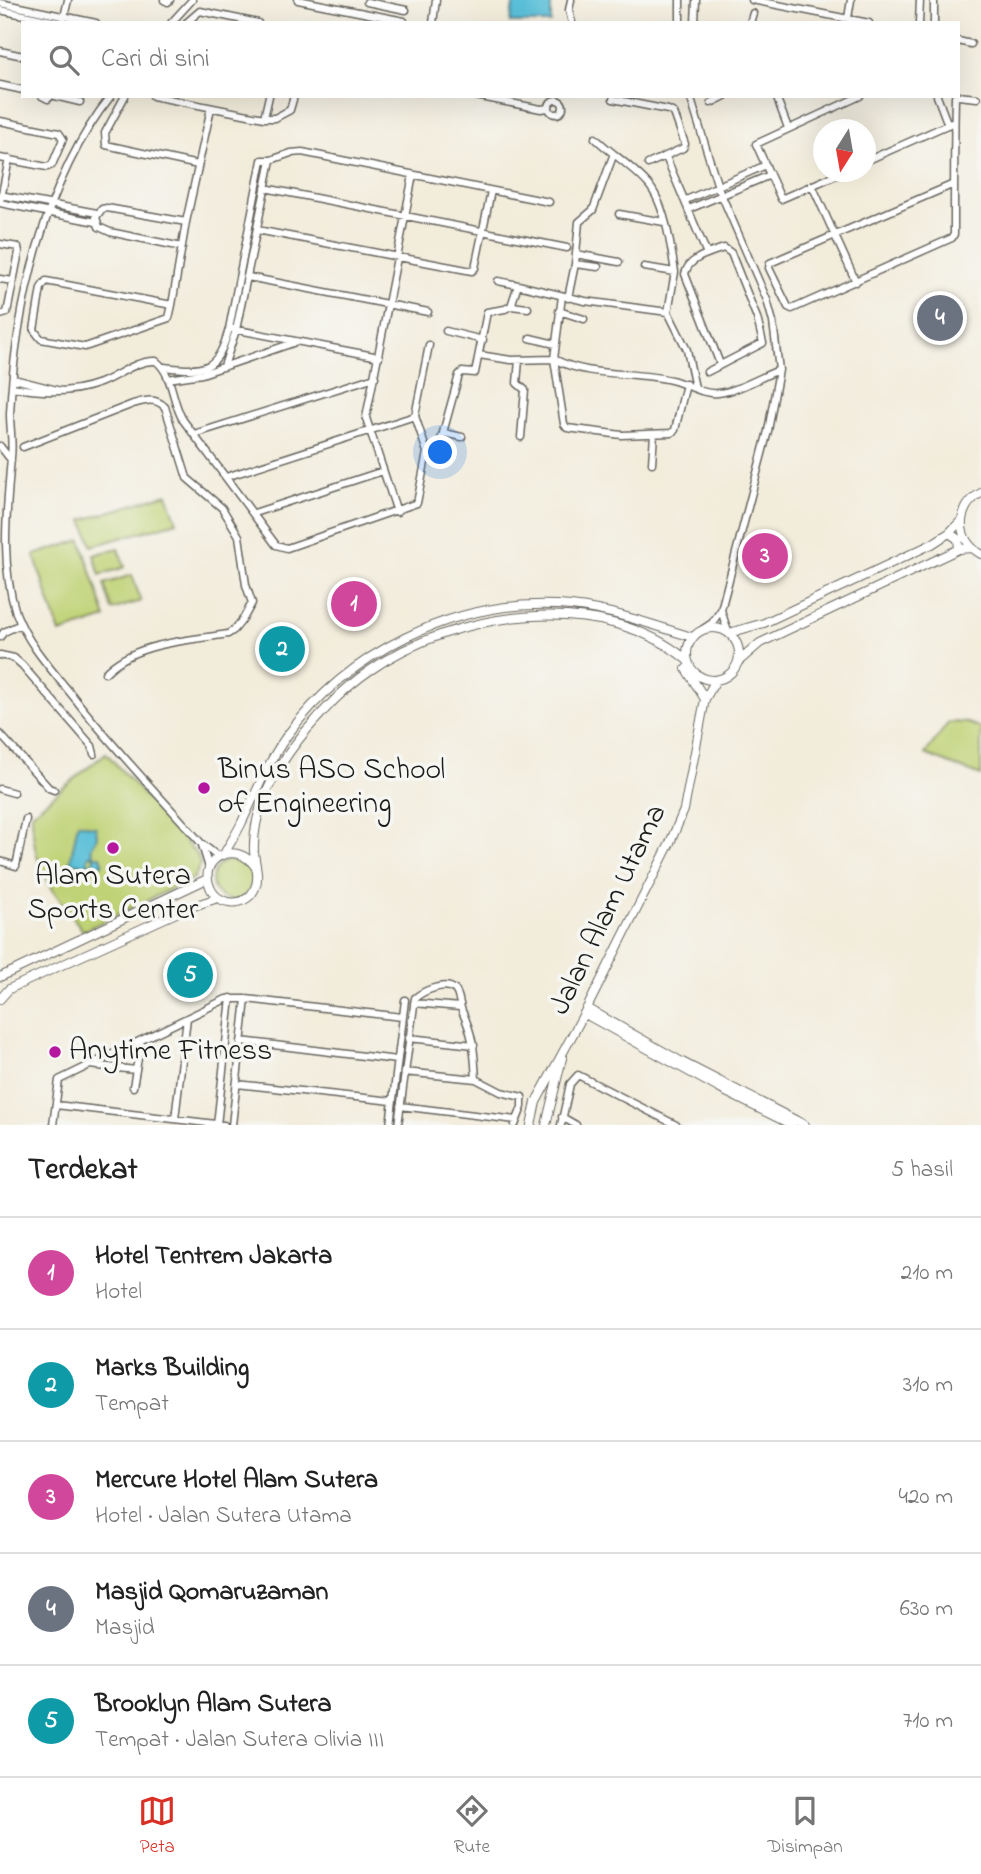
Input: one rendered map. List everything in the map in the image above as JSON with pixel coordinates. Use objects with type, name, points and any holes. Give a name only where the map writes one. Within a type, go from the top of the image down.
[{"type":"main road","points":[[687,660],[686,652],[692,637],[703,629],[712,628],[728,633],[764,623],[932,544],[961,521],[967,505],[981,493]]},
{"type":"main road","points":[[961,521],[963,535],[972,548],[981,554]]},
{"type":"main road","points":[[949,533],[958,539],[959,549]]},
{"type":"main road","points":[[692,637],[625,616],[560,605],[508,607],[470,614],[441,622],[398,641],[370,657],[336,683],[299,720],[262,776],[241,824],[209,869],[207,880],[210,890],[218,898],[235,903],[251,895],[258,878],[254,828],[262,802],[282,761],[324,709],[346,688],[371,669],[400,653],[468,626],[519,617],[573,617],[610,621],[656,638],[687,660],[694,673],[701,678],[716,680],[730,674],[738,662],[760,643],[959,549],[972,548]]},
{"type":"main road","points":[[728,633],[738,646],[738,662]]},
{"type":"main road","points":[[673,648],[705,699]]},
{"type":"main road","name":"Jalan Alam Utama","points":[[531,1125],[536,1102],[552,1069],[563,1055],[586,1011],[684,810],[705,699],[716,680]]},
{"type":"main road","points":[[221,855],[239,853],[252,862],[256,869]]},
{"type":"main road","points":[[0,977],[207,880]]},
{"type":"main road","points":[[191,887],[202,887],[206,890],[206,894],[195,905]]},
{"type":"main road","points":[[0,999],[9,989],[195,905],[218,898]]},
{"type":"main road","points":[[586,1011],[720,1089],[792,1125]]},
{"type":"main road","points":[[586,1011],[804,1125]]},
{"type":"main road","name":"Jalan Alam Utama","points":[[546,1125],[563,1055]]},
{"type":"street","points":[[63,21],[68,0]]},
{"type":"street","points":[[164,0],[170,0]]},
{"type":"street","points":[[174,21],[192,0]]},
{"type":"street","points":[[298,0],[399,21]]},
{"type":"street","points":[[403,21],[408,0]]},
{"type":"street","points":[[433,21],[436,0]]},
{"type":"street","points":[[571,0],[569,10],[572,21]]},
{"type":"street","points":[[680,0],[680,21]]},
{"type":"street","points":[[695,21],[696,0]]},
{"type":"street","points":[[752,0],[861,21]]},
{"type":"street","points":[[848,18],[851,0]]},
{"type":"street","points":[[919,21],[920,0]]},
{"type":"street","points":[[934,0],[934,21]]},
{"type":"street","points":[[365,13],[368,1],[406,10]]},
{"type":"street","points":[[0,3],[63,21]]},
{"type":"street","points":[[0,10],[63,21]]},
{"type":"street","points":[[188,21],[200,11],[248,21]]},
{"type":"street","points":[[751,21],[754,13]]},
{"type":"street","points":[[960,41],[971,44]]},
{"type":"street","points":[[0,51],[21,56]]},
{"type":"street","points":[[0,85],[21,90]]},
{"type":"street","points":[[960,96],[977,98]]},
{"type":"street","points":[[62,98],[80,102]]},
{"type":"street","points":[[110,98],[77,149],[52,205],[40,234],[26,292],[10,416],[11,460],[5,534],[5,580],[21,624],[37,653],[106,738],[201,843],[221,855]]},
{"type":"street","points":[[124,98],[105,133],[106,145],[198,165]]},
{"type":"street","points":[[163,98],[264,118],[275,118],[288,112],[294,98]]},
{"type":"street","points":[[264,118],[269,98]]},
{"type":"street","points":[[486,98],[541,109],[548,108]]},
{"type":"street","points":[[691,98],[718,187],[767,300],[773,322],[779,370],[768,431],[720,610],[712,623],[703,629]]},
{"type":"street","points":[[711,103],[721,98]]},
{"type":"street","points":[[777,98],[788,128]]},
{"type":"street","points":[[819,182],[781,198],[757,142],[856,98]]},
{"type":"street","points":[[938,98],[951,124]]},
{"type":"street","points":[[954,184],[769,265],[790,309],[952,238],[954,184],[951,124],[957,98]]},
{"type":"street","points":[[613,99],[674,113],[685,144],[683,148],[648,164]]},
{"type":"street","points":[[172,305],[50,281],[43,284],[34,330],[41,339],[85,347],[167,320],[170,315],[172,305],[182,247],[186,222],[211,108]]},
{"type":"street","points":[[0,121],[59,133],[63,139],[50,166],[0,158]]},
{"type":"street","points":[[876,158],[951,124]]},
{"type":"street","points":[[595,138],[650,186],[657,197],[675,272],[668,312],[687,350],[695,388]]},
{"type":"street","points":[[163,367],[195,369],[214,363],[233,330],[262,160],[302,152],[549,202]]},
{"type":"street","points":[[613,156],[593,210],[579,222],[575,264],[559,311],[554,359],[564,424],[567,428],[622,435],[671,433],[675,430],[686,384]]},
{"type":"street","points":[[666,158],[707,254]]},
{"type":"street","points":[[0,199],[9,159]]},
{"type":"street","points":[[224,366],[248,277],[271,160]]},
{"type":"street","points":[[686,200],[766,165]]},
{"type":"street","points":[[689,209],[770,175]]},
{"type":"street","points":[[397,512],[366,418],[414,176]]},
{"type":"street","points":[[812,185],[856,282]]},
{"type":"street","points":[[265,188],[567,248]]},
{"type":"street","points":[[257,230],[474,271],[491,191]]},
{"type":"street","points":[[0,199],[97,213],[107,208],[186,222]]},
{"type":"street","points":[[0,199],[49,213],[96,222],[110,232],[182,247]]},
{"type":"street","points":[[96,222],[97,213]]},
{"type":"street","points":[[619,214],[664,222]]},
{"type":"street","points":[[0,244],[18,247],[19,250],[3,315]]},
{"type":"street","points":[[707,372],[763,344],[757,318],[731,253],[724,248],[688,264],[685,274],[720,364]]},
{"type":"street","points":[[576,254],[620,262]]},
{"type":"street","points":[[575,264],[598,267]]},
{"type":"street","points":[[644,267],[675,272]]},
{"type":"street","points":[[248,277],[428,312]]},
{"type":"street","points":[[0,279],[13,281]]},
{"type":"street","points":[[498,281],[551,291],[565,297],[668,312]]},
{"type":"street","points":[[511,306],[518,285]]},
{"type":"street","points":[[436,458],[459,374],[475,373],[487,312],[511,306],[528,308]]},
{"type":"street","points":[[559,311],[584,319]]},
{"type":"street","points":[[233,330],[379,357]]},
{"type":"street","points":[[446,331],[483,340]]},
{"type":"street","points":[[530,338],[555,344]]},
{"type":"street","points":[[168,379],[194,376],[295,342]]},
{"type":"street","points":[[13,387],[47,393],[63,391],[100,383],[149,361],[156,361],[163,367],[178,413],[279,548],[286,548],[397,512],[416,503],[427,448],[415,416],[429,345]]},
{"type":"street","points":[[480,355],[519,360],[554,359],[585,371],[669,379],[718,393],[779,370]]},
{"type":"street","points":[[519,360],[517,383],[525,390],[521,437]]},
{"type":"street","points":[[194,434],[375,377]]},
{"type":"street","points":[[14,379],[63,391]]},
{"type":"street","points":[[23,447],[132,404],[152,400],[160,402],[165,407],[187,478],[222,509],[241,540],[246,585],[253,603],[234,630],[228,634],[135,652],[117,662],[105,673]]},
{"type":"street","points":[[0,420],[10,416]]},
{"type":"street","points":[[226,477],[415,416]]},
{"type":"street","points":[[444,433],[462,437]]},
{"type":"street","points":[[652,463],[654,434]]},
{"type":"street","points":[[0,446],[11,460]]},
{"type":"street","points":[[254,513],[383,471]]},
{"type":"street","points":[[720,610],[728,633]]},
{"type":"street","points":[[0,637],[21,624]]},
{"type":"street","points":[[0,655],[14,658],[22,665],[92,746],[94,754]]},
{"type":"street","points":[[0,734],[49,788],[54,790]]},
{"type":"street","points":[[0,789],[14,793]]},
{"type":"street","points":[[0,861],[16,866],[26,819]]},
{"type":"street","points":[[201,843],[209,869]]},
{"type":"street","points":[[398,1125],[414,1003],[418,995],[447,987],[456,991],[474,1045],[476,1079]]},
{"type":"street","points":[[217,1125],[231,998]]},
{"type":"street","points":[[53,1125],[57,1084],[62,1077],[231,998],[402,1017]]},
{"type":"street","points":[[232,1125],[246,999]]},
{"type":"street","points":[[390,1125],[405,1000]]},
{"type":"street","points":[[414,1003],[460,1007]]},
{"type":"street","points":[[175,1119],[187,1018]]},
{"type":"street","points":[[409,1038],[474,1045]]},
{"type":"street","points":[[134,1087],[141,1041]]},
{"type":"street","points":[[241,1041],[397,1060]]},
{"type":"street","points":[[88,1065],[136,1070]]},
{"type":"street","points":[[400,1106],[516,1122],[523,1102],[522,1097],[500,1092],[476,1079],[404,1072]]},
{"type":"street","points":[[576,1125],[561,1121],[573,1079],[578,1075],[676,1125]]},
{"type":"street","points":[[237,1084],[392,1101]]},
{"type":"street","points":[[55,1105],[224,1125]]},
{"type":"green space","points":[[167,494],[177,522],[92,546],[83,520]]},
{"type":"green space","points":[[81,540],[106,618],[60,633],[34,555]]},
{"type":"green space","points":[[118,548],[125,567],[100,575],[94,555]]},
{"type":"green space","points":[[132,575],[141,601],[112,610],[104,584]]},
{"type":"green space","points":[[949,722],[968,723],[981,728],[981,776],[925,754]]},
{"type":"green space","name":"Alam Sutera Sports Center","points":[[106,753],[198,856],[200,865],[194,878],[83,931],[53,890],[40,864],[35,850],[32,813]]},
{"type":"green space","points":[[232,860],[246,866],[252,880],[246,894],[232,900],[218,894],[212,880],[218,866]]},
{"type":"water","points":[[514,0],[551,0],[551,21],[510,21]]},
{"type":"water","points":[[78,823],[96,827],[97,837],[91,848],[93,854],[88,856],[88,863],[92,864],[93,856],[101,856],[103,862],[92,870],[88,870],[86,865],[70,862]]},
{"type":"place","name":"Masjid Qomaruzaman","points":[[940,318]]},
{"type":"place","name":"Mercure Hotel Alam Sutera","points":[[765,556]]},
{"type":"place","name":"Hotel Tentrem Jakarta","points":[[354,604]]},
{"type":"place","name":"Marks Building","points":[[282,649]]},
{"type":"place","name":"Binus ASO School of Engineering","points":[[204,788]]},
{"type":"place","name":"Alam Sutera Sports Center","points":[[113,848]]},
{"type":"place","name":"Brooklyn Alam Sutera","points":[[190,975]]},
{"type":"place","name":"Anytime Fitness","points":[[55,1052]]}]
